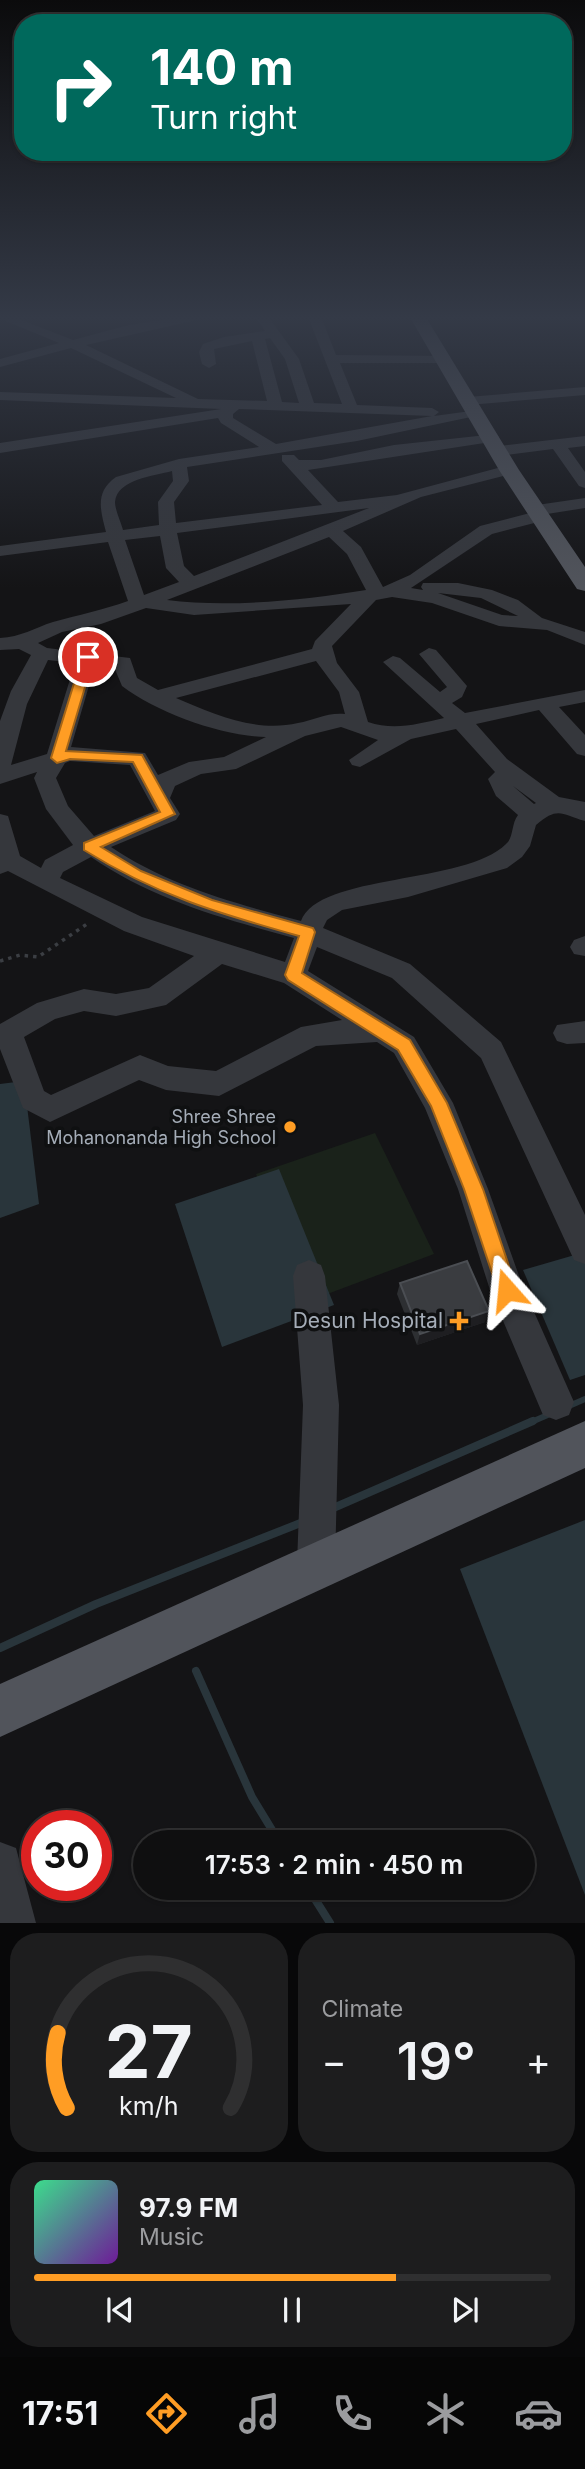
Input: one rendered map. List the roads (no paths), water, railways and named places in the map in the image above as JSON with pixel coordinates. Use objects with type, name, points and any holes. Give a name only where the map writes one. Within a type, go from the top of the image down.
[{"type":"main road","points":[[470,410],[495,444],[509,470],[585,584]]},
{"type":"main road","points":[[0,1711],[316,1564],[585,1444]]},
{"type":"street","points":[[49,409],[58,419]]},
{"type":"street","points":[[0,448],[58,419],[148,409]]},
{"type":"street","points":[[230,409],[226,419],[276,448],[334,508]]},
{"type":"street","points":[[58,419],[234,409]]},
{"type":"street","points":[[395,409],[470,410]]},
{"type":"street","points":[[141,602],[115,534],[107,502],[114,486],[136,475],[179,464],[478,409]]},
{"type":"street","points":[[294,465],[321,466],[394,450],[585,441]]},
{"type":"street","points":[[557,444],[585,483]]},
{"type":"street","points":[[179,464],[181,481],[166,502],[168,530],[175,568],[189,583]]},
{"type":"street","points":[[94,620],[331,529],[397,500],[448,482],[509,470]]},
{"type":"street","points":[[0,551],[115,534],[168,530],[397,500]]},
{"type":"street","points":[[358,725],[349,692],[321,653],[322,645],[330,635],[386,592],[486,530],[538,513],[585,503]]},
{"type":"street","points":[[331,529],[355,551],[386,592]]},
{"type":"street","points":[[209,574],[261,604]]},
{"type":"street","points":[[0,644],[22,643],[57,626],[94,620],[131,621],[194,609],[328,602],[386,592],[436,598],[499,620],[536,622],[585,639]]},
{"type":"street","points":[[141,602],[194,609]]},
{"type":"street","points":[[22,643],[42,653],[123,662],[128,681],[141,692],[160,696],[178,707],[234,729],[297,731]]},
{"type":"street","points":[[0,763],[4,760],[5,738],[17,701],[42,653]]},
{"type":"street","points":[[160,696],[321,653]]},
{"type":"street","points":[[429,653],[457,686],[455,692],[439,701]]},
{"type":"street","points":[[88,657],[57,758],[46,778],[58,809],[89,847],[135,875],[208,905],[307,932],[401,971],[491,1050],[585,1250]]},
{"type":"street","points":[[393,662],[463,722],[481,747],[510,772],[499,779],[499,783],[542,810]]},
{"type":"street","points":[[159,798],[165,781],[197,767],[228,764],[297,731],[326,721],[343,720],[378,733],[404,734],[585,696]]},
{"type":"street","points":[[544,704],[585,749]]},
{"type":"street","points":[[360,760],[404,734]]},
{"type":"street","points":[[0,777],[69,754],[137,758],[168,814],[89,847],[54,866],[46,882]]},
{"type":"street","points":[[293,975],[316,914],[336,902],[408,888],[498,862],[514,851],[522,840],[525,822],[542,810],[567,803],[585,813]]},
{"type":"street","points":[[0,822],[5,863],[106,911],[187,944],[293,975],[404,1045],[438,1103],[473,1189],[507,1290],[555,1402]]},
{"type":"street","points":[[218,953],[156,997],[116,1005],[84,1000],[47,1011],[4,1035],[33,1099],[50,1109],[79,1097],[109,1078],[140,1067],[166,1078],[219,1084],[311,1035],[351,1030],[382,1031]]},
{"type":"street","points":[[309,1276],[321,1405],[316,1564]]},
{"type":"street","points":[[0,1864],[13,1923]]},
{"type":"waterway","points":[[569,1406],[585,1399]]},
{"type":"waterway","points":[[529,1423],[550,1414]]},
{"type":"waterway","points":[[331,1509],[533,1421]]},
{"type":"waterway","points":[[0,1648],[96,1604],[303,1522]]},
{"type":"waterway","points":[[196,1671],[252,1797],[272,1830]]},
{"type":"waterway","points":[[316,1900],[330,1923]]},
{"type":"place","name":"Shree Shree Mohanonanda High School","points":[[290,1127]]},
{"type":"place","name":"Desun Hospital","points":[[459,1321]]}]
